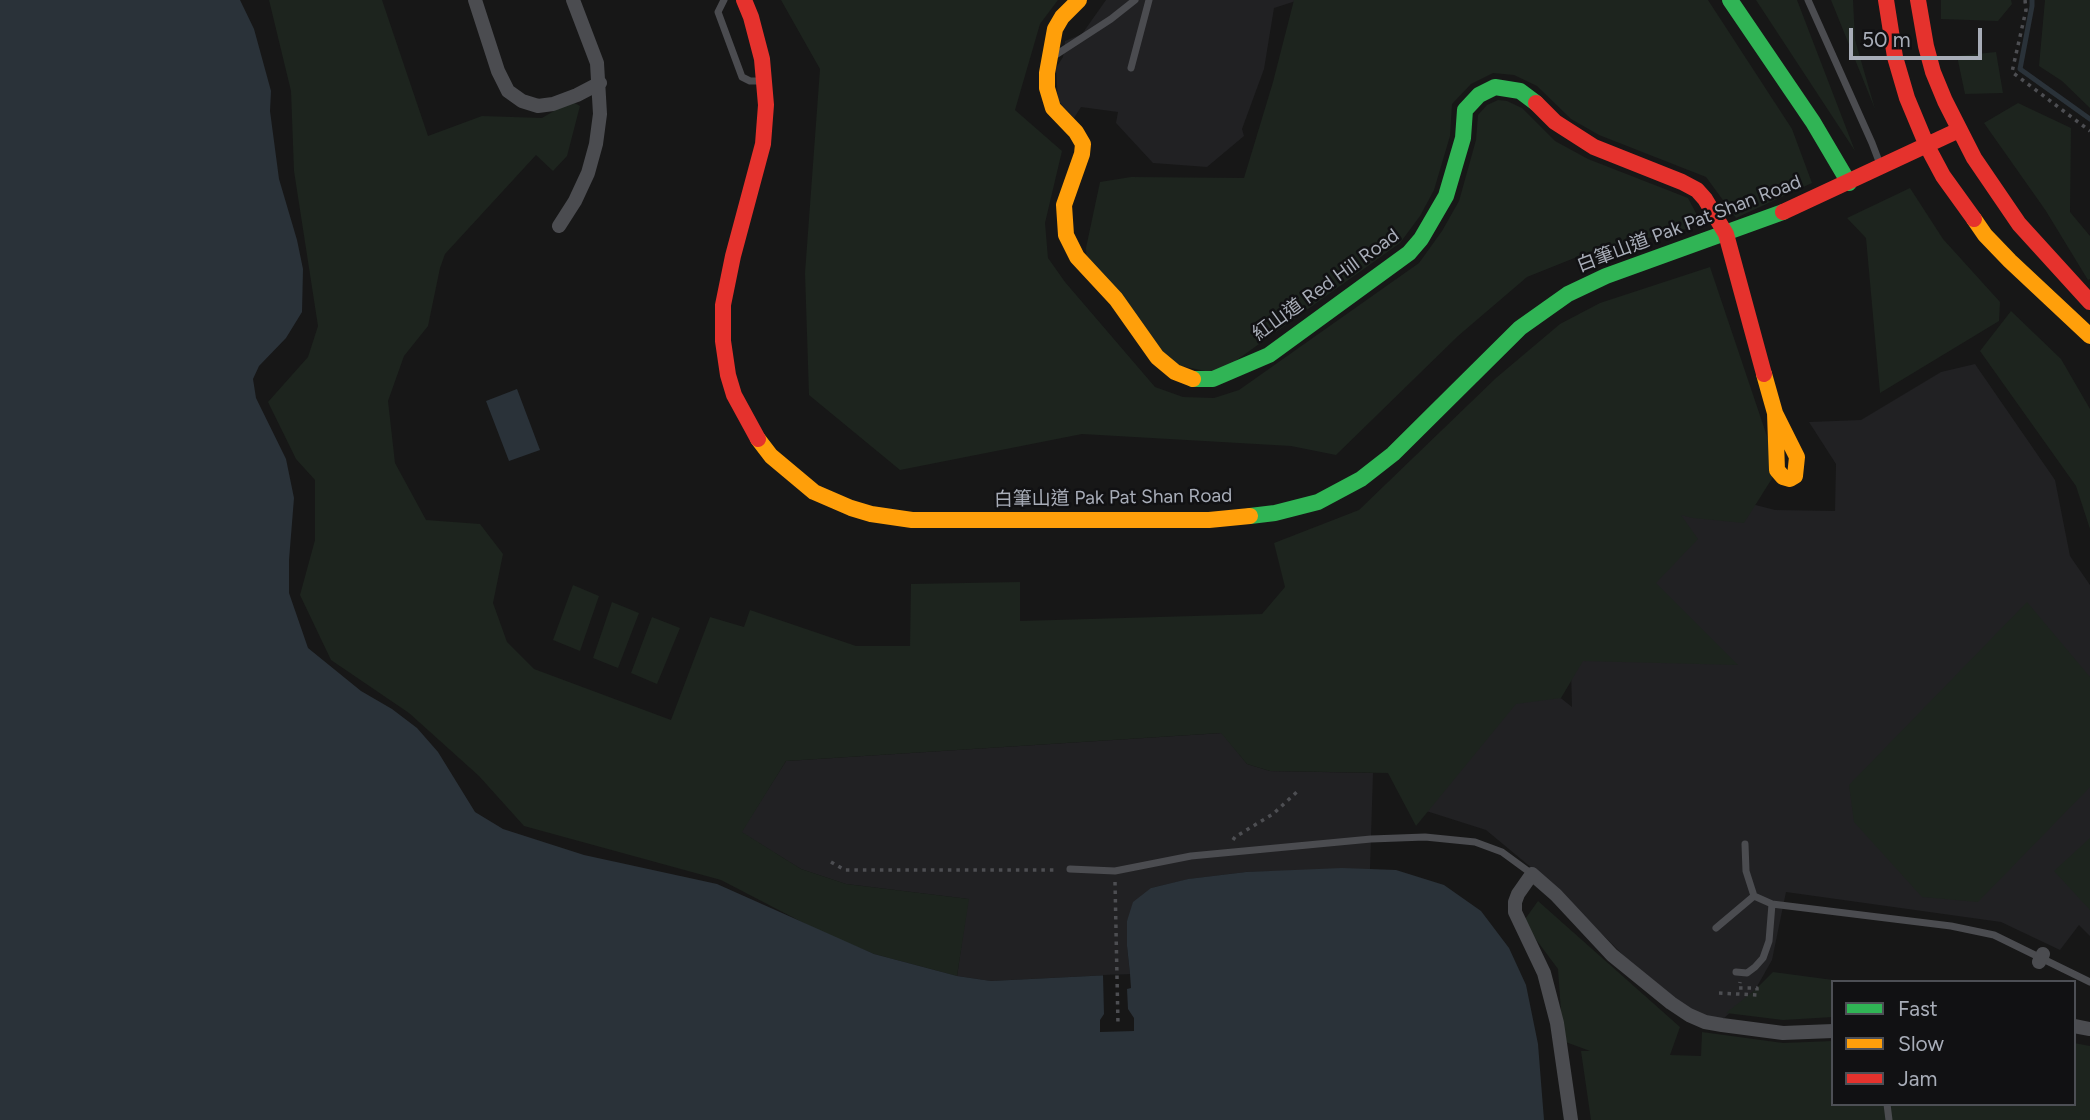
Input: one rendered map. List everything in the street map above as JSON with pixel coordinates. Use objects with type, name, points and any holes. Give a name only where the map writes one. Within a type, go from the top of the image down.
[{"type":"street","points":[[475,0],[498,71],[508,91],[522,101],[538,106],[553,104],[600,83]]},
{"type":"street","points":[[559,226],[588,173],[600,114],[597,63],[573,0]]},
{"type":"street","name":"白筆山道 Pak Pat Shan Road","points":[[744,0],[757,37],[765,81],[763,144],[733,256],[723,305],[723,341],[734,395],[748,423],[771,456],[814,492],[871,514],[912,520],[1209,520],[1275,513],[1318,502],[1347,488],[1377,467],[1423,426],[1520,328],[1584,285],[1780,214],[1959,130]]},
{"type":"street","name":"紅山道 Red Hill Road","points":[[1079,0],[1062,17],[1055,29],[1048,60],[1046,88],[1059,116],[1076,132],[1083,144],[1064,205],[1064,227],[1077,257],[1124,309],[1157,357],[1174,372],[1193,379],[1219,378],[1269,355],[1409,253],[1421,239],[1446,196],[1463,138],[1465,110],[1479,94],[1495,87],[1511,88],[1529,97],[1564,129],[1594,147],[1697,190],[1713,210],[1726,234],[1758,335],[1775,413]]},
{"type":"street","points":[[1730,0],[1813,122],[1849,183]]},
{"type":"street","points":[[1886,0],[1899,75],[1942,176],[1985,235],[2090,336]]},
{"type":"street","points":[[1918,0],[1933,72],[1959,130],[1989,182],[2019,224],[2090,302]]},
{"type":"street","points":[[1572,1120],[1557,1023],[1544,972],[1515,912],[1518,894],[1532,874],[1556,895],[1612,955],[1689,1015],[1705,1022],[1746,1028],[1783,1032],[1831,1031]]},
{"type":"lane","points":[[724,0],[718,12],[742,77],[750,81],[765,81]]},
{"type":"lane","points":[[1048,60],[1135,0]]},
{"type":"lane","points":[[1131,68],[1149,0]]},
{"type":"lane","points":[[1808,0],[1881,167]]},
{"type":"lane","points":[[1070,870],[1115,871],[1191,856],[1426,836],[1475,842],[1502,852],[1532,874]]},
{"type":"lane","points":[[1745,844],[1746,871],[1754,896],[1772,904],[1951,926],[1994,934],[2090,982]]},
{"type":"lane","points":[[1716,928],[1754,896]]},
{"type":"lane","points":[[1736,972],[1747,973],[1763,958],[1769,941],[1772,904]]},
{"type":"path","points":[[2025,0],[2026,10],[2012,72],[2090,131]]},
{"type":"path","points":[[1225,854],[1235,837],[1273,814],[1299,790]]},
{"type":"path","points":[[831,862],[845,870],[1070,870]]},
{"type":"path","points":[[1115,871],[1118,1024]]},
{"type":"path","points":[[1719,993],[1757,995],[1757,988],[1740,988],[1740,982]]},
{"type":"shaded area","points":[[0,0],[240,0],[254,29],[271,91],[270,111],[279,179],[303,269],[302,312],[286,338],[259,366],[253,379],[256,398],[286,459],[294,498],[289,593],[308,648],[361,691],[417,728],[438,752],[475,812],[503,829],[584,855],[717,884],[874,954],[957,976],[991,981],[1130,974],[1127,921],[1133,902],[1151,888],[1188,879],[1246,872],[1342,868],[1396,870],[1444,885],[1481,911],[1509,948],[1526,985],[1538,1044],[1544,1120],[0,1120]]},
{"type":"shaded area","points":[[269,0],[382,0],[428,136],[482,116],[542,118],[571,101],[580,106],[567,156],[553,171],[536,155],[445,254],[428,326],[404,356],[388,401],[395,463],[426,520],[480,524],[503,554],[493,603],[507,642],[534,669],[671,720],[710,617],[744,627],[750,610],[856,646],[910,646],[911,584],[1020,582],[1020,621],[1262,614],[1285,587],[1274,543],[1359,510],[1496,378],[1560,324],[1600,303],[1710,267],[1778,469],[1744,523],[1681,515],[1698,539],[1656,583],[1738,665],[1583,661],[1561,698],[1516,704],[1416,826],[1388,773],[1270,771],[1247,764],[1221,733],[786,761],[742,832],[801,869],[846,884],[969,899],[957,976],[874,954],[821,932],[721,880],[524,826],[479,776],[409,713],[331,660],[300,595],[315,540],[315,480],[296,459],[268,402],[308,357],[318,326],[294,171],[291,91]]},
{"type":"shaded area","points":[[781,0],[1058,0],[1040,24],[1015,110],[1062,151],[1045,223],[1048,258],[1065,282],[1155,387],[1183,397],[1214,398],[1239,390],[1419,263],[1459,201],[1476,140],[1478,115],[1487,105],[1498,100],[1522,108],[1555,141],[1588,159],[1688,198],[1697,215],[1697,223],[1690,228],[1587,253],[1527,277],[1458,336],[1336,455],[1291,446],[1082,434],[900,470],[809,395],[805,273],[820,69]]},
{"type":"shaded area","points":[[1106,0],[1299,0],[1274,8],[1264,69],[1242,129],[1244,136],[1207,167],[1153,163],[1116,123],[1118,112],[1081,107],[1074,118],[1058,101],[1056,68],[1063,57],[1065,41],[1082,34]]},
{"type":"shaded area","points":[[1294,0],[1708,0],[1792,129],[1812,183],[1736,218],[1706,177],[1599,135],[1571,119],[1537,86],[1514,75],[1493,73],[1471,84],[1452,104],[1450,136],[1434,190],[1420,216],[1400,243],[1227,367],[1210,372],[1171,364],[1087,266],[1086,248],[1100,182],[1131,177],[1244,178]]},
{"type":"shaded area","points":[[1756,0],[1797,0],[1855,151]]},
{"type":"shaded area","points":[[1831,0],[1853,0],[1855,40],[1875,109]]},
{"type":"shaded area","points":[[1941,0],[2011,0],[2012,4],[1998,21],[1941,19]]},
{"type":"shaded area","points":[[2045,0],[2090,0],[2090,108],[2062,81],[2039,66]]},
{"type":"shaded area","points":[[1996,52],[2003,93],[1965,94],[1957,56]]},
{"type":"shaded area","points":[[2018,103],[2071,128],[2070,212],[2090,236],[2088,280],[2046,211],[1984,123]]},
{"type":"shaded area","points":[[1910,188],[1943,239],[2000,302],[1999,321],[1880,393],[1866,238],[1847,218]]},
{"type":"shaded area","points":[[2011,311],[2061,359],[2090,409],[2090,529],[2076,486],[1980,351]]},
{"type":"shaded area","points":[[1975,364],[2055,480],[2070,556],[2090,585],[2090,936],[2079,925],[2060,950],[2001,922],[1786,892],[1772,960],[1755,990],[1722,1020],[1694,1013],[1624,956],[1557,889],[1486,830],[1420,809],[1528,672],[1572,707],[1570,631],[1675,506],[1717,495],[1775,510],[1835,511],[1836,464],[1809,422],[1861,420],[1941,372]]},
{"type":"shaded area","points":[[517,389],[540,450],[509,461],[486,401]]},
{"type":"shaded area","points":[[573,585],[599,596],[580,651],[553,640]]},
{"type":"shaded area","points":[[612,602],[639,613],[618,668],[593,658]]},
{"type":"shaded area","points":[[2027,602],[2090,677],[2090,787],[1978,902],[1922,897],[1854,822],[1849,785]]},
{"type":"shaded area","points":[[652,617],[680,628],[657,684],[631,673]]},
{"type":"shaded area","points":[[1222,733],[1247,764],[1270,771],[1373,773],[1370,869],[1246,872],[1189,879],[1151,888],[1127,921],[1130,974],[991,981],[957,976],[968,899],[846,884],[801,869],[741,832],[786,761]]},
{"type":"shaded area","points":[[2090,838],[2090,910],[2054,871]]},
{"type":"shaded area","points":[[1538,901],[1680,1027],[1670,1055],[1701,1056],[1702,1032],[1783,1043],[1831,1041],[1831,1106],[2076,1106],[2076,1043],[2090,1046],[2090,1120],[1591,1120],[1581,1051],[1590,1051],[1563,1041],[1558,969],[1523,922]]},
{"type":"shaded area","points":[[1773,972],[1833,980],[1831,1017],[1783,1020],[1726,1013]]},
{"type":"pier","points":[[1130,974],[1131,988],[1127,989],[1128,1009],[1134,1018],[1134,1031],[1100,1032],[1100,1020],[1104,1014],[1103,975]]},
{"type":"waterway","points":[[2032,0],[2020,69],[2090,119]]},
{"type":"traffic: fast","points":[[1730,0],[1813,122],[1849,183]]},
{"type":"traffic: fast","points":[[1193,379],[1213,379],[1269,355],[1409,253],[1421,239],[1446,196],[1463,138],[1465,110],[1479,95],[1495,87],[1520,91],[1536,103]]},
{"type":"traffic: fast","points":[[1250,516],[1275,513],[1318,502],[1361,479],[1393,454],[1520,328],[1568,294],[1606,276],[1783,212]]},
{"type":"traffic: slow","points":[[1079,0],[1062,17],[1055,29],[1047,73],[1047,88],[1053,108],[1076,132],[1083,144],[1064,205],[1066,235],[1077,257],[1116,299],[1157,357],[1175,372],[1193,379]]},
{"type":"traffic: slow","points":[[1974,219],[2010,261],[2090,336]]},
{"type":"traffic: slow","points":[[1764,374],[1775,413],[1797,457],[1795,476],[1790,479],[1783,477],[1777,470],[1775,413]]},
{"type":"traffic: slow","points":[[758,439],[771,456],[814,492],[871,514],[912,520],[1209,520],[1250,516]]},
{"type":"traffic: jam","points":[[744,0],[762,59],[766,105],[763,144],[733,256],[723,305],[723,341],[734,395],[758,439]]},
{"type":"traffic: jam","points":[[1886,0],[1895,57],[1907,98],[1943,176],[1974,219]]},
{"type":"traffic: jam","points":[[1918,0],[1933,72],[1974,158],[2019,224],[2090,302]]},
{"type":"traffic: jam","points":[[1536,103],[1555,122],[1594,147],[1682,182],[1697,190],[1705,199],[1726,234],[1764,374]]},
{"type":"traffic: jam","points":[[1783,212],[1959,130]]}]
